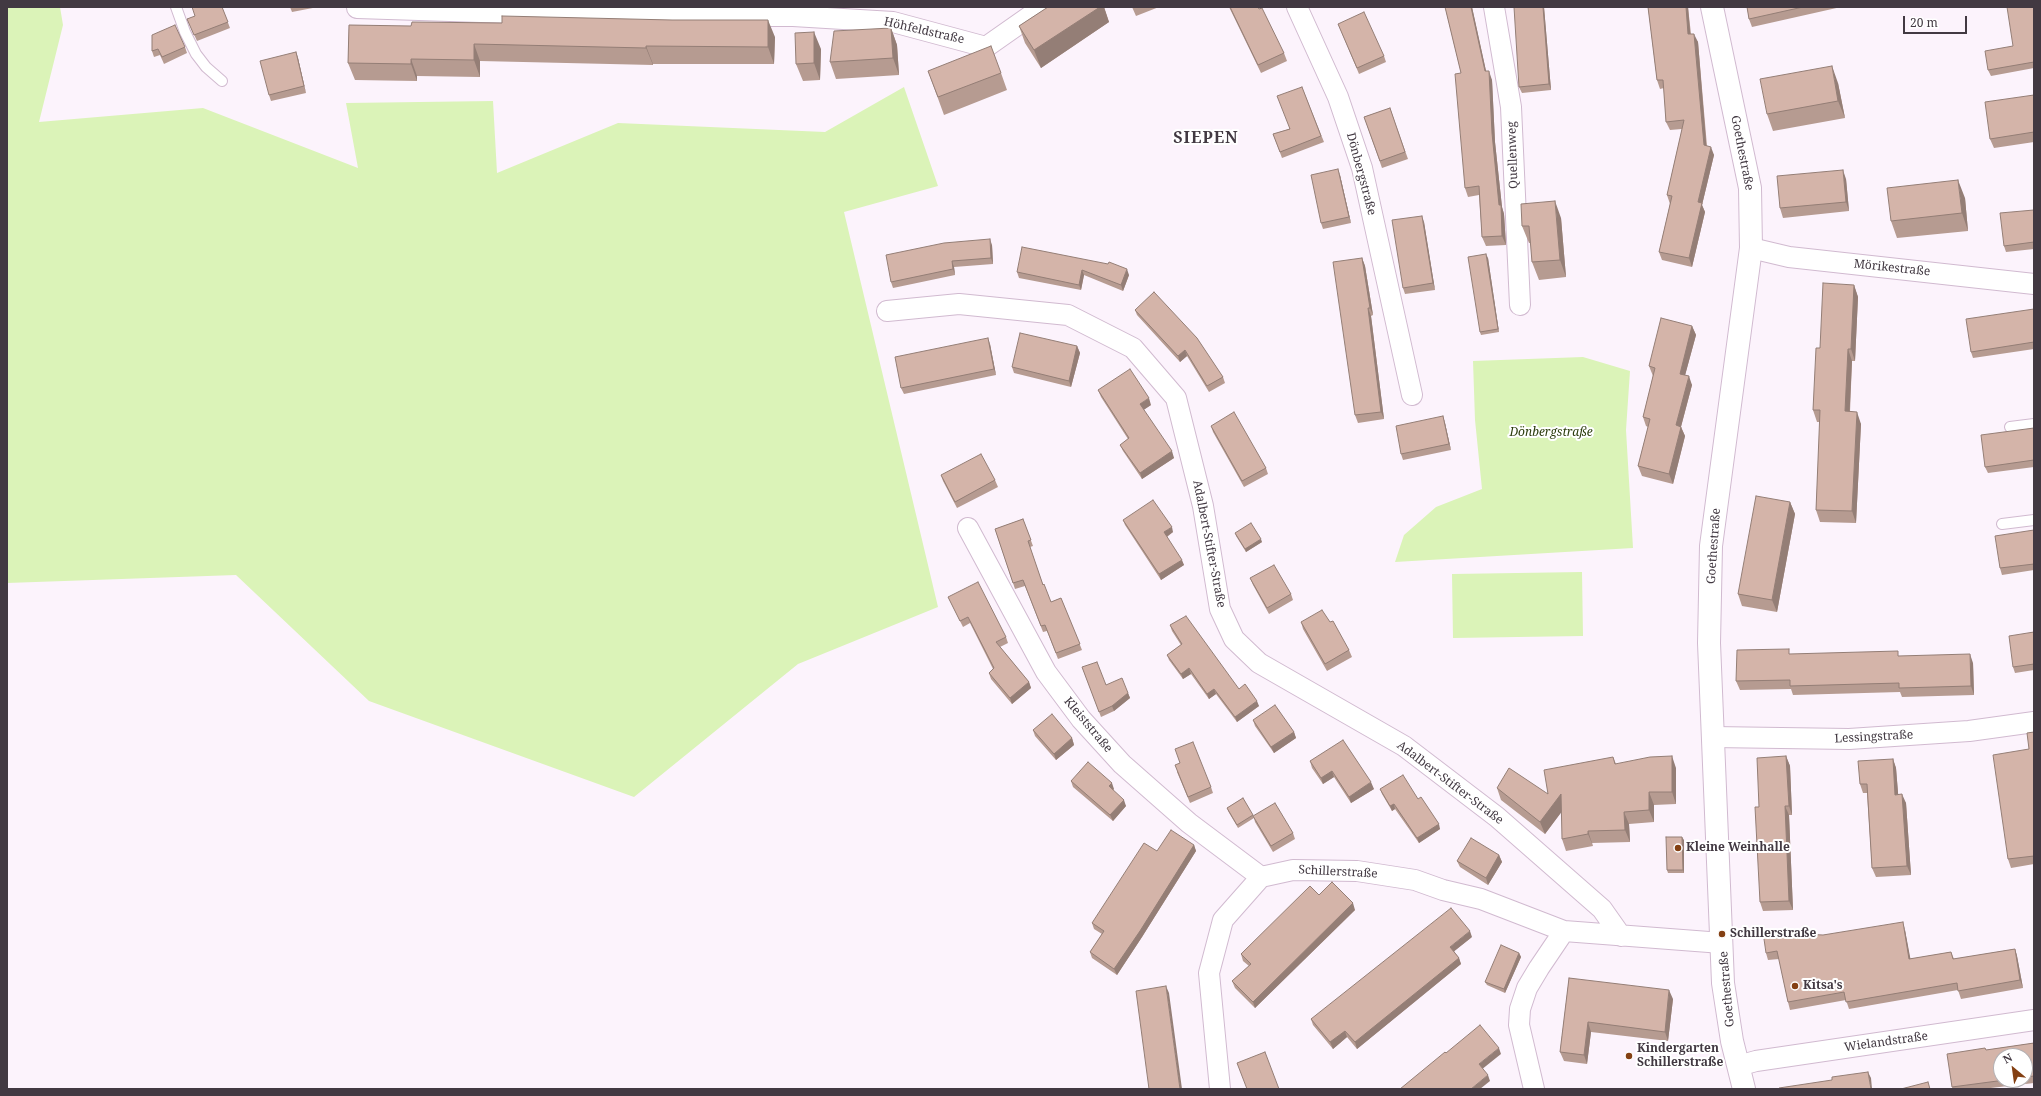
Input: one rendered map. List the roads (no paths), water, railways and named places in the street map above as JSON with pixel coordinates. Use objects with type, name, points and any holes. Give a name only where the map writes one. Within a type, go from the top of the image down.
[{"type":"street","name":"Höhfeldstraße","points":[[965,58],[986,47],[1043,7]]},
{"type":"street","name":"Dönbergstraße","points":[[1297,7],[1338,97],[1362,168],[1412,395]]},
{"type":"street","name":"Quellenweg","points":[[1494,7],[1511,107],[1520,305]]},
{"type":"street","name":"Goethestraße","points":[[1712,7],[1750,188],[1751,248],[1711,546],[1709,642],[1723,983],[1732,1041],[1744,1089]]},
{"type":"street","name":"Höhfeldstraße","points":[[357,8],[605,16],[793,16],[893,22],[986,47]]},
{"type":"street","name":"Mörikestraße","points":[[1751,248],[1789,257],[2034,284]]},
{"type":"street","name":"Adalbert-Stifter-Straße","points":[[887,311],[959,304],[1068,315],[1133,348],[1176,398],[1203,506],[1220,609],[1234,639],[1259,664],[1404,746],[1484,807],[1602,910],[1621,936]]},
{"type":"street","name":"Kleiststraße","points":[[968,528],[1046,672],[1081,719],[1122,764],[1189,823],[1261,877]]},
{"type":"street","name":"Lessingstraße","points":[[1713,737],[1849,739],[1969,730],[2034,722]]},
{"type":"street","name":"Schillerstraße","points":[[1261,877],[1293,870],[1357,871],[1415,880],[1443,890],[1481,899],[1564,931],[1722,943]]},
{"type":"street","points":[[1220,1089],[1209,973],[1223,920],[1261,877]]},
{"type":"street","points":[[1534,1089],[1519,1025],[1520,1009],[1527,988],[1564,931]]},
{"type":"street","name":"Wielandstraße","points":[[1738,1066],[1756,1061],[2034,1020]]},
{"type":"lane","points":[[176,7],[185,32],[196,54],[206,68],[222,81]]},
{"type":"lane","points":[[2010,427],[2034,424]]},
{"type":"lane","points":[[2002,524],[2034,520]]},
{"type":"place","name":"Kleine Weinhalle","points":[[1678,848]]},
{"type":"place","name":"Schillerstraße","points":[[1722,934]]},
{"type":"place","name":"Kitsa's","points":[[1795,986]]},
{"type":"place","name":"Kindergarten Schillerstraße","points":[[1629,1056]]},
{"type":"district","name":"SIEPEN","points":[[1206,138]]}]
